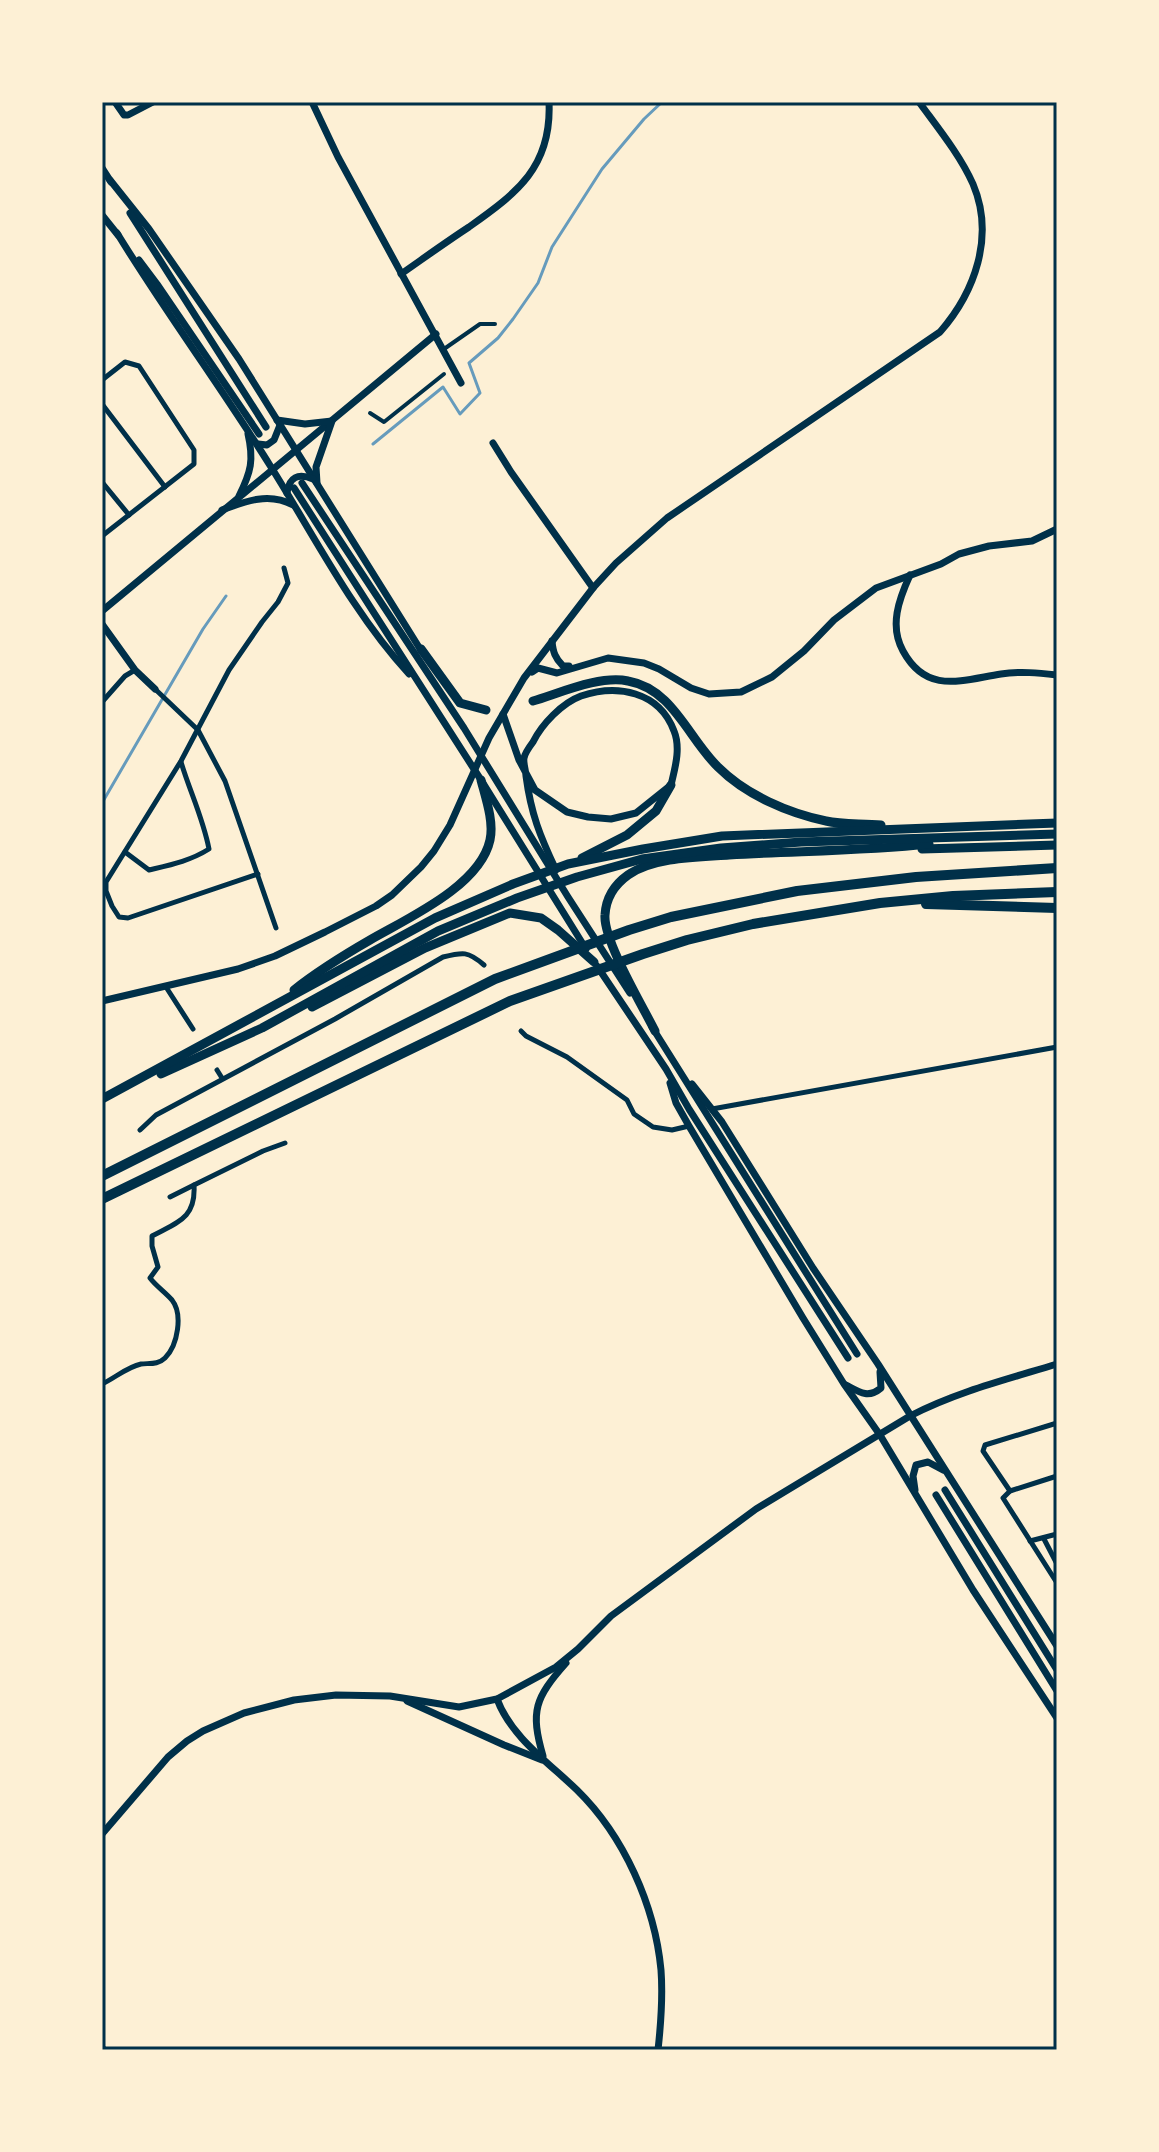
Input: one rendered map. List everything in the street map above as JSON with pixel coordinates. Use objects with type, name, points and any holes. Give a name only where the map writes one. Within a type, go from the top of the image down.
[{"type":"highway","points":[[421,649],[460,703],[486,710]]},
{"type":"highway","points":[[533,701],[602,681],[626,680],[647,687],[668,702],[700,748],[720,770],[770,802],[829,822],[924,828]]},
{"type":"highway","points":[[273,1007],[316,972],[439,899],[466,878],[484,858],[491,838],[481,780]]},
{"type":"highway","points":[[102,1099],[435,918],[568,864],[627,835],[656,811],[671,785]]},
{"type":"highway","points":[[568,864],[722,836],[1057,823]]},
{"type":"highway","points":[[102,1106],[145,1082],[262,1028],[438,931],[577,877],[642,859],[721,848],[801,842],[1057,834]]},
{"type":"highway","points":[[887,849],[1003,837]]},
{"type":"highway","points":[[655,1031],[610,944],[604,917],[609,893],[629,874],[652,865],[683,859],[787,851],[1057,845]]},
{"type":"highway","points":[[102,1176],[495,979],[629,930],[671,917],[797,891],[916,877],[1057,868]]},
{"type":"highway","points":[[102,1199],[510,1001],[643,954],[753,924],[880,903],[953,896],[1057,892]]},
{"type":"highway","points":[[880,903],[1057,908]]},
{"type":"highway","points":[[145,1082],[261,1034],[425,948],[510,913],[541,918],[594,962]]},
{"type":"main road","points":[[115,102],[124,115],[153,102]]},
{"type":"main road","points":[[312,102],[338,157],[461,383]]},
{"type":"main road","points":[[401,274],[519,188],[543,151],[548,130],[549,102]]},
{"type":"main road","points":[[102,1001],[238,969],[275,956],[392,895],[434,851],[450,825],[489,738],[524,678],[593,588],[667,518],[940,332],[957,311],[971,284],[979,258],[982,231],[978,199],[969,176],[919,102]]},
{"type":"main road","points":[[102,168],[262,430],[157,284],[102,215]]},
{"type":"main road","points":[[110,180],[158,242],[239,359],[421,649],[443,698]]},
{"type":"main road","points":[[117,233],[256,443],[331,567],[388,651],[425,692]]},
{"type":"main road","points":[[102,611],[436,334]]},
{"type":"main road","points":[[279,423],[332,421]]},
{"type":"main road","points":[[315,482],[316,467],[332,421]]},
{"type":"main road","points":[[256,443],[263,446],[274,440],[279,423]]},
{"type":"main road","points":[[239,496],[248,479],[252,461],[246,428]]},
{"type":"main road","points":[[493,443],[593,588]]},
{"type":"main road","points":[[287,494],[288,483],[292,480],[300,477],[315,482]]},
{"type":"main road","points":[[302,483],[443,698],[857,1354]]},
{"type":"main road","points":[[294,488],[848,1358]]},
{"type":"main road","points":[[222,510],[265,498],[283,500],[293,505]]},
{"type":"main road","points":[[524,678],[538,668],[557,673],[608,658],[644,663],[709,694],[741,692],[772,677],[804,651],[834,620],[876,588],[941,564],[959,554],[989,546],[1032,541],[1057,529]]},
{"type":"main road","points":[[910,575],[897,608],[897,633],[904,654],[924,676],[946,682],[1016,673],[1057,675]]},
{"type":"main road","points":[[102,624],[135,670],[155,689]]},
{"type":"main road","points":[[552,641],[553,654],[563,666],[580,665]]},
{"type":"main road","points":[[503,714],[519,760],[535,790],[567,812],[588,817],[611,819],[636,813],[671,785],[677,754],[675,732],[652,702],[630,691],[607,690],[578,697],[556,713],[538,732],[524,759],[530,806],[568,897]]},
{"type":"main road","points":[[674,1062],[712,1109],[1057,1646]]},
{"type":"main road","points":[[666,1069],[676,1103],[844,1384],[880,1435],[973,1590],[1057,1718]]},
{"type":"main road","points":[[844,1384],[863,1394],[878,1391],[881,1388],[878,1364]]},
{"type":"main road","points":[[545,1761],[537,1733],[537,1705],[549,1681],[611,1616],[756,1509],[910,1416],[946,1400],[1057,1364]]},
{"type":"main road","points":[[915,1494],[913,1476],[916,1465],[928,1462],[944,1471]]},
{"type":"main road","points":[[945,1490],[1057,1670]]},
{"type":"main road","points":[[936,1495],[1057,1691]]},
{"type":"main road","points":[[102,1834],[168,1757],[187,1741],[226,1720],[266,1706],[318,1696],[356,1694],[399,1697],[459,1707],[497,1699],[556,1667],[578,1649]]},
{"type":"main road","points":[[399,1697],[545,1761]]},
{"type":"main road","points":[[497,1699],[506,1719],[593,1808],[635,1876],[654,1932],[660,1969],[662,2002],[658,2050]]},
{"type":"street","points":[[446,352],[480,324],[495,324]]},
{"type":"street","points":[[102,380],[125,362],[139,366],[194,450],[194,464],[102,536]]},
{"type":"street","points":[[370,413],[384,422],[444,374]]},
{"type":"street","points":[[102,404],[165,487]]},
{"type":"street","points":[[102,482],[129,515]]},
{"type":"street","points":[[258,874],[128,918],[119,917],[106,891],[106,882],[181,761],[229,670],[278,602],[288,583],[284,568]]},
{"type":"street","points":[[102,702],[125,676],[135,670]]},
{"type":"street","points":[[155,689],[198,730],[225,781],[276,928]]},
{"type":"street","points":[[125,852],[149,870],[197,857],[209,849],[198,806],[181,761]]},
{"type":"street","points":[[140,1130],[156,1115],[443,957],[462,952],[484,965]]},
{"type":"street","points":[[166,987],[193,1029]]},
{"type":"street","points":[[521,1031],[567,1057],[627,1100],[634,1114],[653,1127],[672,1130],[689,1126]]},
{"type":"street","points":[[712,1109],[1057,1047]]},
{"type":"street","points":[[217,1070],[222,1078]]},
{"type":"street","points":[[170,1197],[285,1143]]},
{"type":"street","points":[[102,1384],[139,1364],[165,1359],[175,1340],[178,1315],[172,1300],[150,1278],[158,1267],[152,1236],[186,1217],[195,1200],[194,1185]]},
{"type":"street","points":[[1010,1491],[983,1451],[985,1445],[1057,1423]]},
{"type":"street","points":[[1057,1476],[1010,1491],[1003,1498],[1057,1583]]},
{"type":"street","points":[[1030,1541],[1057,1534]]},
{"type":"street","points":[[1044,1539],[1057,1564]]},
{"type":"waterway","points":[[373,444],[443,387],[460,414],[480,393],[469,363],[498,338],[513,319],[538,283],[552,247],[602,169],[662,102]]},
{"type":"waterway","points":[[102,803],[203,629],[226,596]]}]
